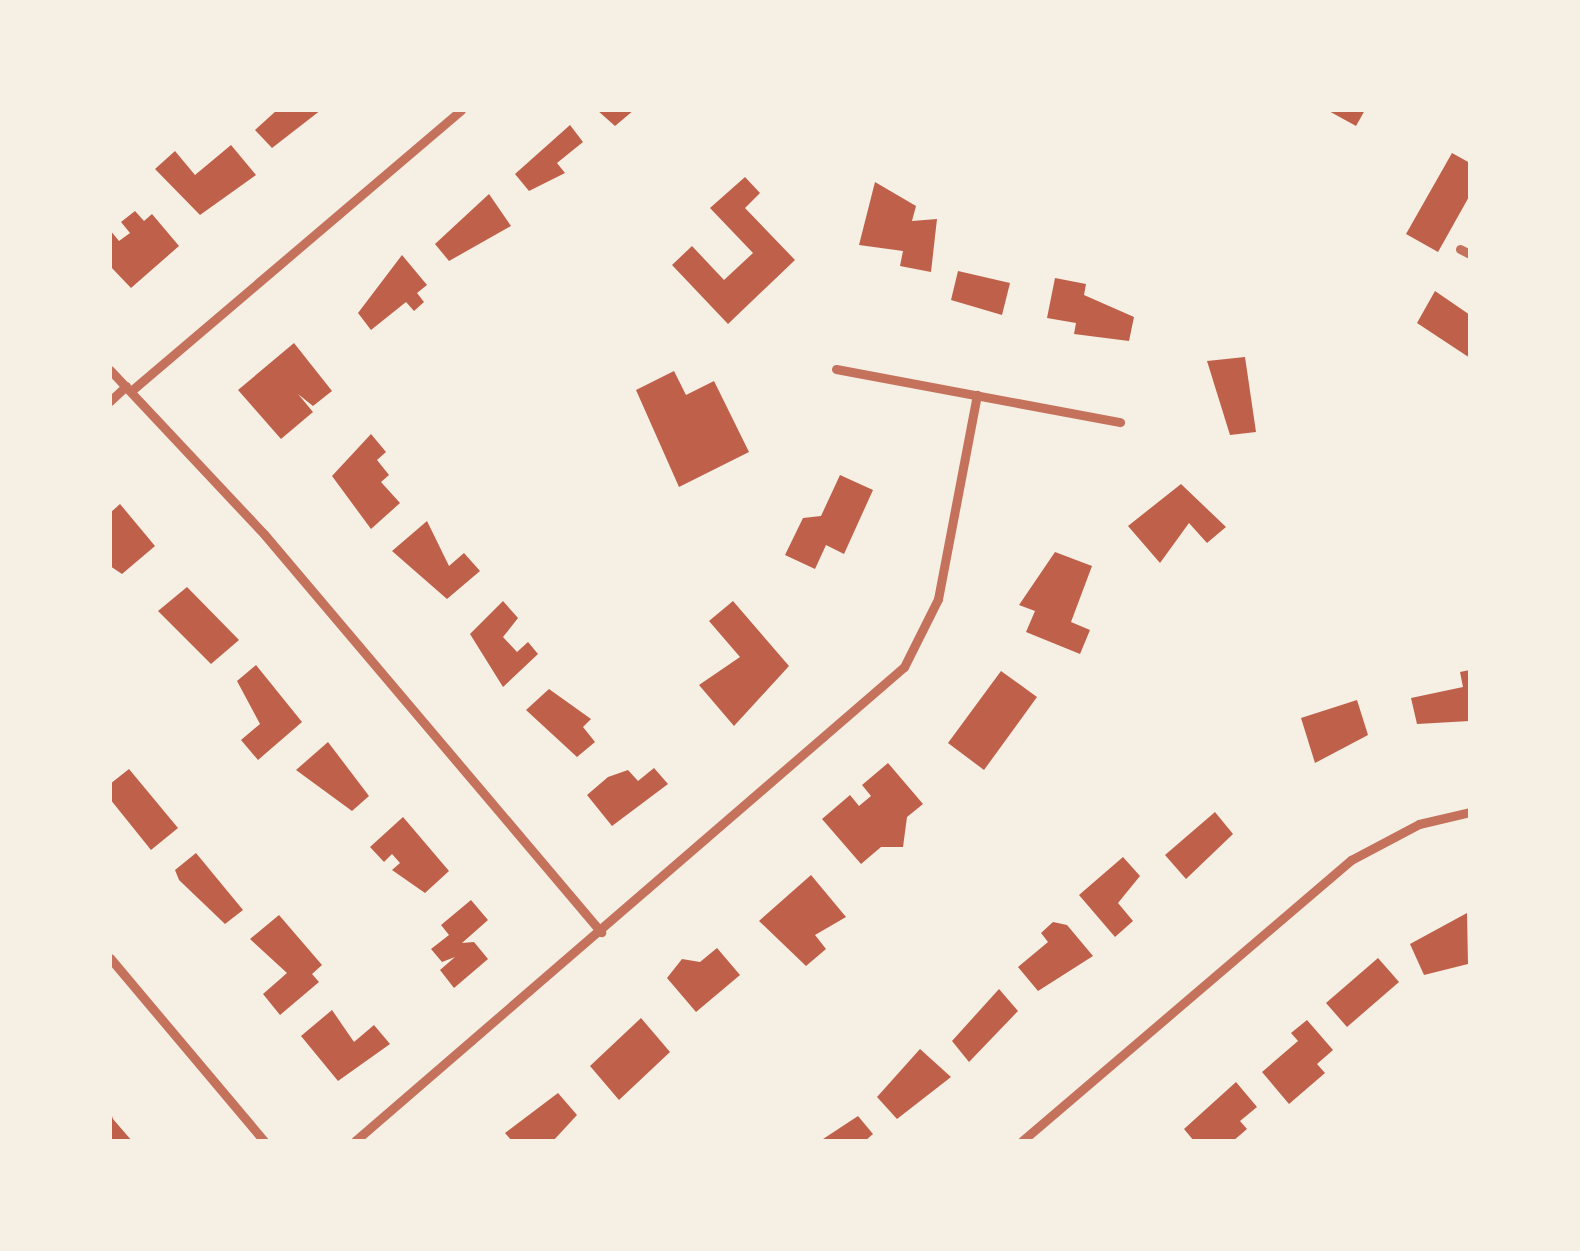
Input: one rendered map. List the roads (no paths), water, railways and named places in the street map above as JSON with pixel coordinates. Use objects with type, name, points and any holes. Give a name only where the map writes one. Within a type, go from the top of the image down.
[{"type":"street","points":[[110,401],[462,110]]},
{"type":"street","points":[[836,369],[1120,422]]},
{"type":"street","points":[[110,370],[602,932]]},
{"type":"street","points":[[356,1141],[602,932],[910,660],[938,599],[977,395]]},
{"type":"street","points":[[1022,1141],[1336,872],[1418,824],[1470,812]]},
{"type":"street","points":[[110,958],[264,1141]]}]
